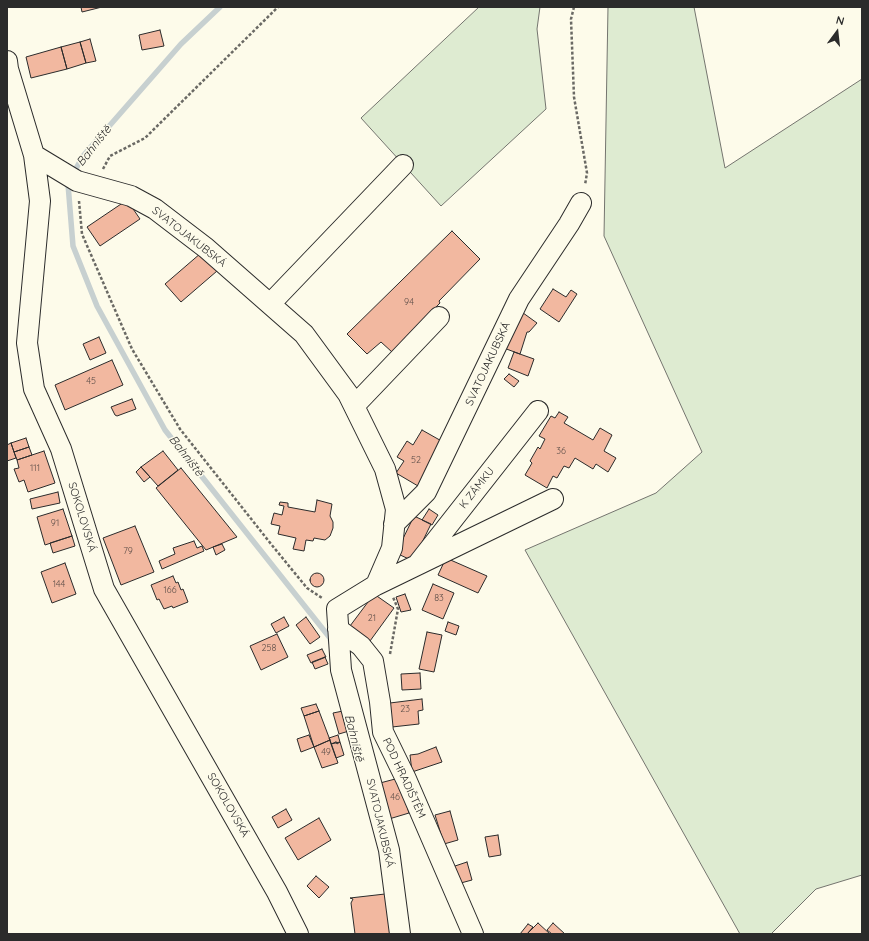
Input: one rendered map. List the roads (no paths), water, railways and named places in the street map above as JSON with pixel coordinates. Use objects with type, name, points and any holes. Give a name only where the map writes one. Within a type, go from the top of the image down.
[{"type":"street","name":"SOKOLOVSKÁ","points":[[7,62],[34,155],[40,201],[27,344],[34,389],[61,449],[104,589],[277,892],[298,934]]},
{"type":"street","name":"SVATOJAKUBSKÁ","points":[[34,155],[86,183],[130,196],[155,208],[206,248],[304,334],[348,394],[385,469],[396,509],[392,548],[380,583],[337,609],[342,670],[389,850],[400,934]]},
{"type":"street","points":[[270,304],[403,165]]},
{"type":"street","name":"SVATOJAKUBSKÁ","points":[[394,524],[426,492],[518,299],[569,224],[581,203]]},
{"type":"street","points":[[354,406],[439,317]]},
{"type":"street","name":"K ZÁMKU","points":[[417,565],[538,411]]},
{"type":"street","points":[[380,583],[553,499]]},
{"type":"street","name":"POD HRADIŠTĚM","points":[[338,629],[361,646],[373,661],[380,702],[383,732],[409,786],[473,934]]},
{"type":"waterway","name":"Bahniště","points":[[73,174],[83,156],[181,44],[220,7]]},
{"type":"waterway","name":"Bahniště","points":[[69,182],[73,246],[97,306],[165,430],[330,638],[331,643]]}]
